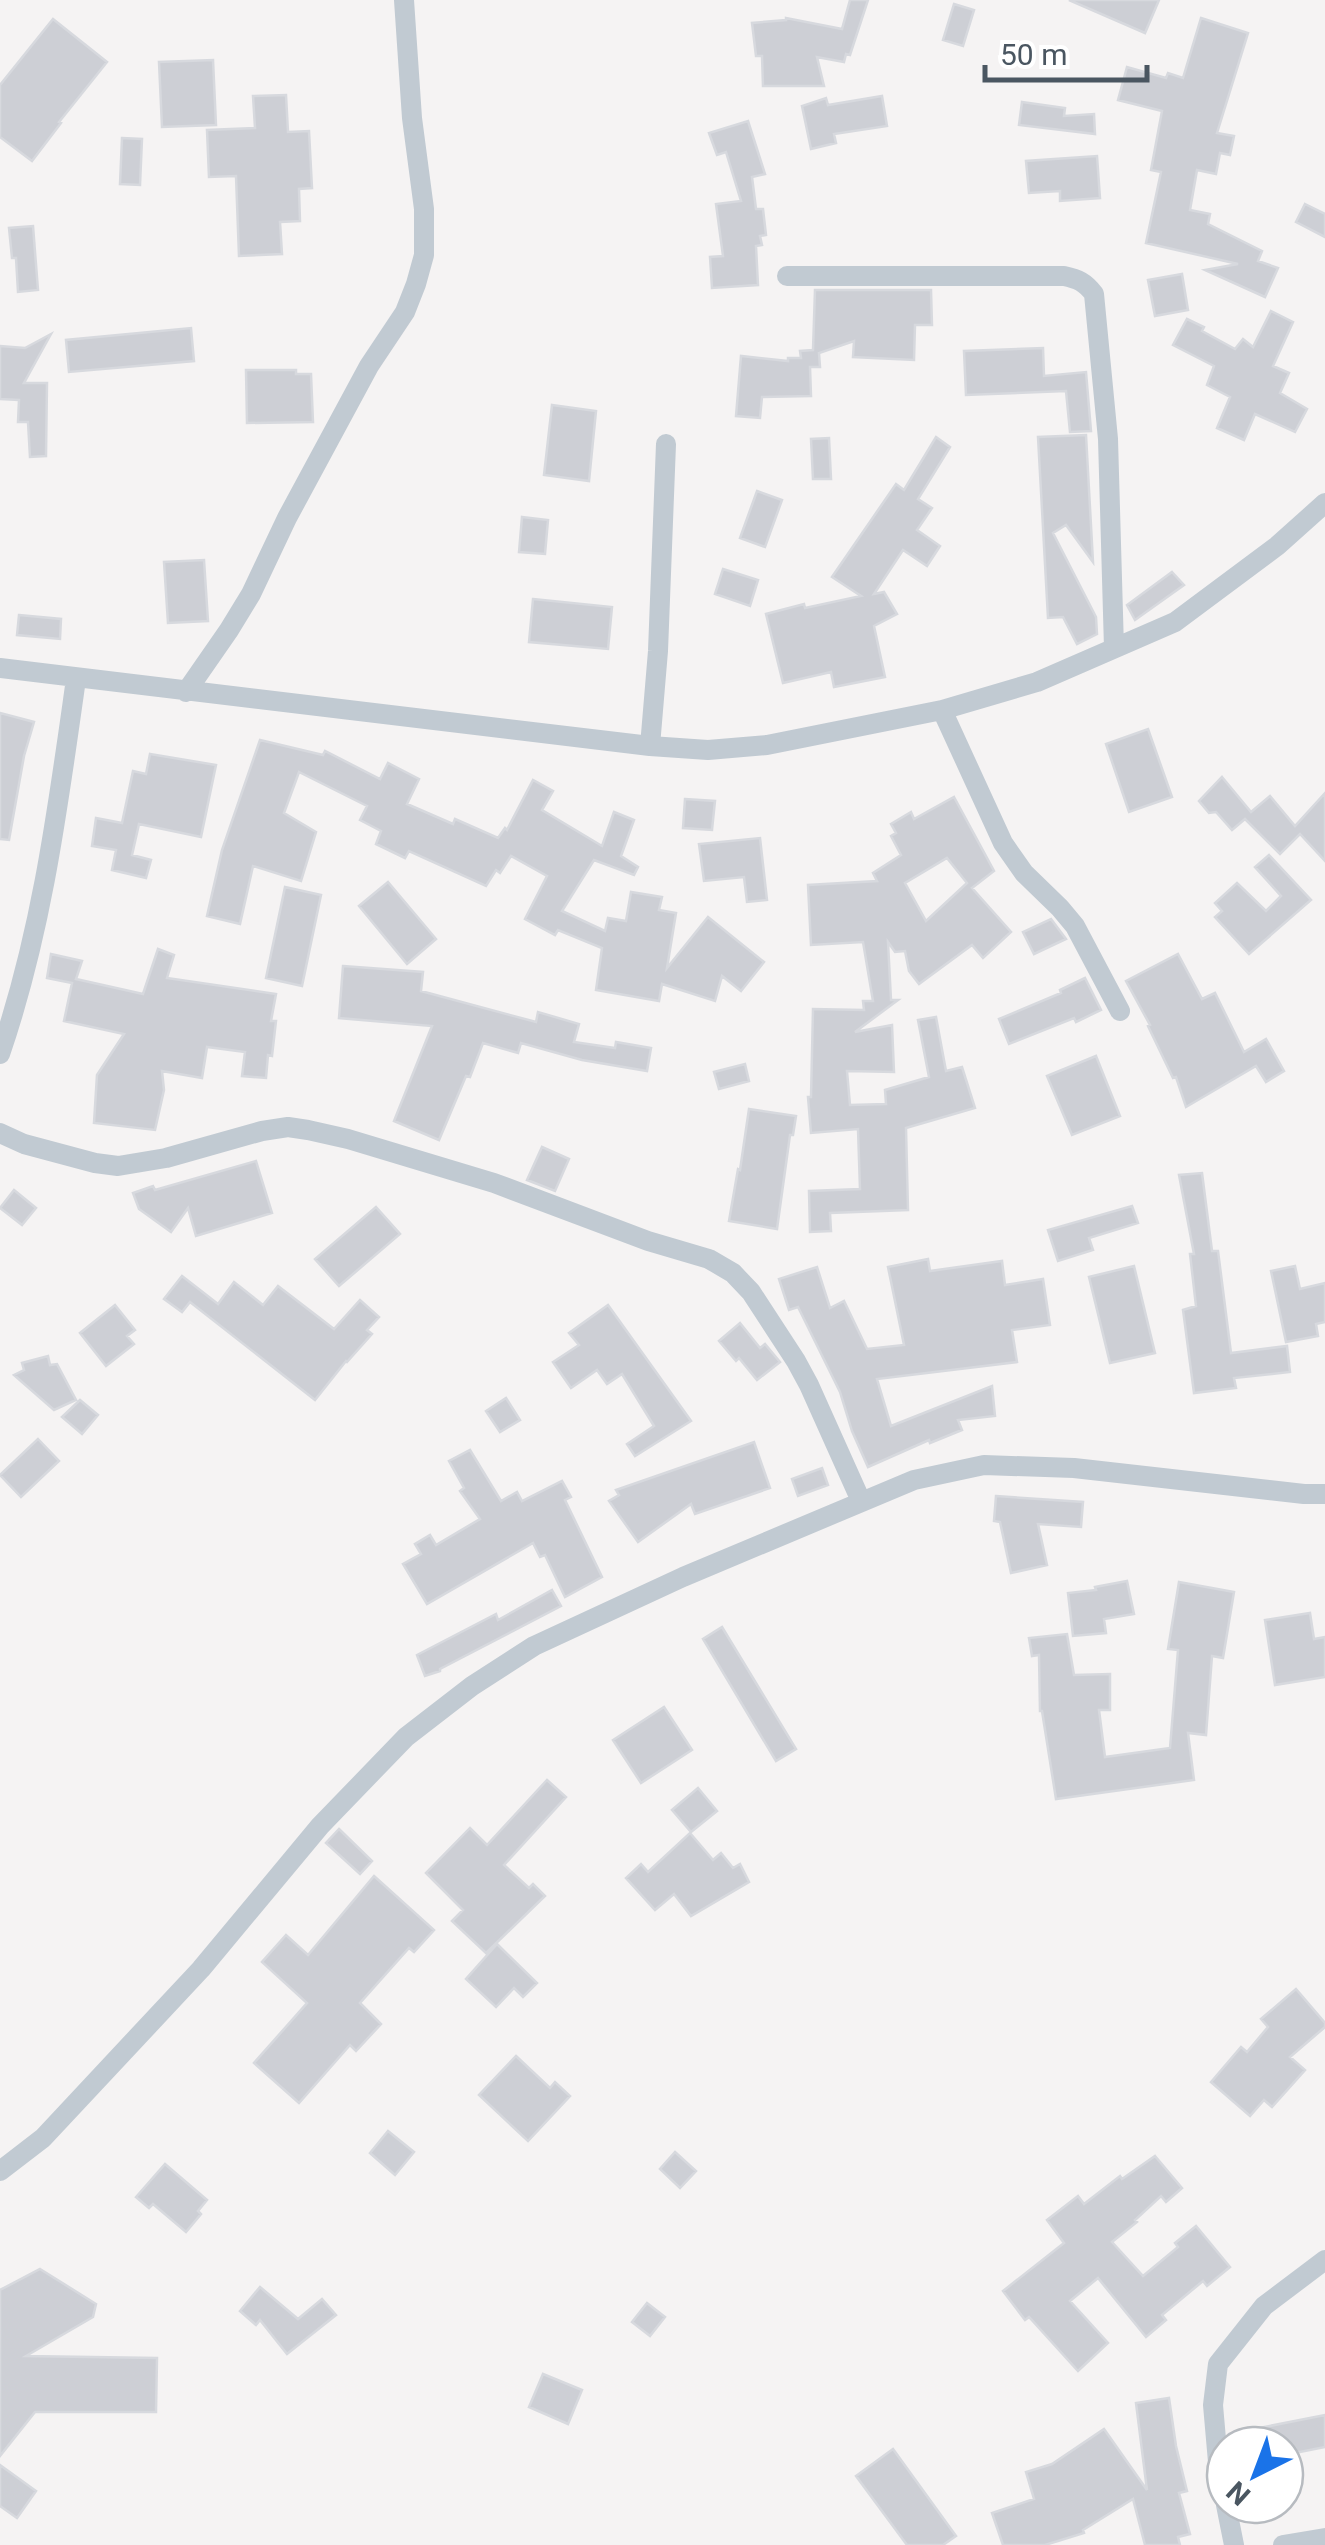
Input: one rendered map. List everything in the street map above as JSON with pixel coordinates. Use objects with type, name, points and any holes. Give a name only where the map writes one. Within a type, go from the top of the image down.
[{"type":"street","points":[[186,692],[251,594],[287,518],[368,366],[405,312],[416,284],[424,255],[424,209],[412,118],[404,0]]},
{"type":"street","points":[[786,276],[1064,276],[1088,286],[1094,294],[1108,440],[1114,648]]},
{"type":"street","points":[[650,746],[666,444]]},
{"type":"street","points":[[0,668],[650,746],[708,750],[767,745],[942,710],[1038,682],[1175,622],[1278,546],[1325,503]]},
{"type":"street","points":[[0,1054],[40,914],[76,679]]},
{"type":"street","points":[[942,710],[1002,843],[1024,873],[1075,926],[1120,1011]]},
{"type":"street","points":[[0,1133],[24,1144],[118,1166],[166,1158],[262,1131],[288,1127],[308,1130],[494,1184],[648,1241],[710,1259],[733,1273],[751,1292],[796,1360],[861,1501]]},
{"type":"street","points":[[0,2172],[43,2138],[202,1969],[320,1826],[406,1737],[472,1686],[534,1646],[683,1576],[861,1501],[914,1480],[984,1465],[1074,1468],[1325,1494]]},
{"type":"street","points":[[1215,2425],[1218,2364],[1264,2306],[1325,2260]]},
{"type":"street","points":[[1284,2545],[1325,2538]]},
{"type":"building","points":[[850,0],[868,0],[850,55],[846,54],[844,62],[817,57],[824,86],[763,86],[762,56],[756,56],[752,23],[786,18],[842,29]]},
{"type":"building","points":[[1069,0],[1159,0],[1145,33]]},
{"type":"building","points":[[954,4],[974,10],[963,46],[943,40]]},
{"type":"building","points":[[1201,18],[1248,33],[1217,133],[1234,136],[1230,155],[1220,153],[1216,174],[1197,170],[1190,210],[1210,214],[1208,224],[1262,251],[1258,261],[1278,268],[1265,297],[1205,270],[1238,264],[1146,243],[1161,172],[1151,170],[1162,111],[1118,100],[1127,67],[1166,78],[1168,73],[1183,78]]},
{"type":"building","points":[[53,19],[107,62],[32,161],[0,137],[0,85]]},
{"type":"building","points":[[213,60],[216,125],[162,127],[159,62]]},
{"type":"building","points":[[286,95],[288,132],[309,131],[312,188],[299,189],[300,221],[280,222],[282,254],[239,256],[236,176],[209,177],[207,130],[255,128],[253,96]]},
{"type":"building","points":[[882,96],[887,126],[834,134],[836,143],[811,149],[802,106],[826,98],[828,105]]},
{"type":"building","points":[[1022,102],[1065,108],[1064,116],[1094,114],[1095,134],[1019,125]]},
{"type":"building","points":[[748,121],[765,174],[752,177],[756,209],[763,209],[766,235],[760,236],[762,245],[756,246],[758,285],[712,288],[710,257],[723,256],[716,204],[741,201],[726,152],[717,155],[709,133]]},
{"type":"building","points":[[122,138],[142,139],[140,185],[120,184]]},
{"type":"building","points":[[1097,156],[1100,198],[1060,201],[1060,191],[1029,193],[1026,161]]},
{"type":"building","points":[[1305,204],[1325,214],[1325,237],[1296,222]]},
{"type":"building","points":[[33,226],[38,290],[18,292],[9,228]]},
{"type":"building","points":[[1182,274],[1188,310],[1155,316],[1148,280]]},
{"type":"building","points":[[815,290],[931,290],[932,325],[915,325],[914,360],[853,357],[854,341],[819,353],[820,367],[810,367],[811,396],[762,397],[760,418],[736,416],[741,356],[788,361],[801,358],[800,351],[813,350]]},
{"type":"building","points":[[1271,311],[1293,322],[1273,366],[1289,373],[1280,393],[1307,409],[1295,432],[1255,414],[1244,440],[1217,428],[1230,397],[1207,385],[1214,366],[1173,345],[1187,319],[1235,349],[1243,339],[1253,347]]},
{"type":"building","points":[[191,328],[194,361],[69,372],[66,340]]},
{"type":"building","points":[[51,334],[24,383],[47,383],[46,456],[30,457],[28,422],[18,422],[19,400],[0,399],[0,346],[25,348]]},
{"type":"building","points":[[1043,348],[1044,376],[1086,372],[1091,431],[1070,432],[1066,391],[966,395],[964,351]]},
{"type":"building","points":[[246,370],[296,370],[296,374],[311,374],[313,422],[247,423]]},
{"type":"building","points":[[552,405],[596,411],[589,481],[544,475]]},
{"type":"building","points":[[1086,435],[1093,562],[1066,525],[1053,533],[1096,617],[1097,634],[1077,644],[1063,617],[1048,618],[1038,437]]},
{"type":"building","points":[[936,437],[950,447],[918,499],[932,508],[917,530],[940,546],[927,566],[903,550],[874,594],[884,592],[897,614],[874,626],[885,677],[834,687],[831,672],[783,683],[766,614],[861,596],[832,577],[896,484],[904,490]]},
{"type":"building","points":[[829,438],[831,479],[813,479],[811,439]]},
{"type":"building","points":[[757,491],[782,500],[765,547],[740,538]]},
{"type":"building","points":[[522,517],[548,520],[545,554],[519,552]]},
{"type":"building","points":[[204,560],[208,621],[168,623],[164,562]]},
{"type":"building","points":[[723,569],[758,580],[750,606],[715,594]]},
{"type":"building","points":[[1172,572],[1184,585],[1135,620],[1127,605]]},
{"type":"building","points":[[533,599],[612,607],[608,649],[529,642]]},
{"type":"building","points":[[19,615],[61,619],[60,639],[17,635]]},
{"type":"building","points":[[0,713],[34,722],[9,840],[0,839]]},
{"type":"building","points":[[1148,729],[1172,797],[1129,812],[1106,744]]},
{"type":"building","points":[[260,740],[323,755],[325,751],[380,779],[388,763],[419,779],[407,804],[498,838],[507,830],[533,780],[553,791],[542,810],[602,846],[614,812],[634,820],[621,856],[638,867],[634,875],[594,860],[562,911],[605,931],[608,918],[626,921],[631,892],[662,897],[659,910],[676,913],[667,968],[708,917],[764,962],[741,991],[722,976],[715,1001],[662,984],[659,1001],[596,990],[602,948],[558,930],[555,935],[525,919],[547,876],[511,856],[486,886],[409,851],[405,858],[376,844],[381,831],[360,820],[367,806],[299,772],[284,813],[316,832],[301,881],[253,866],[240,924],[207,916],[222,850]]},
{"type":"building","points":[[150,754],[216,765],[201,837],[139,824],[132,855],[151,860],[146,878],[112,870],[116,850],[92,846],[96,818],[122,823],[133,771],[146,774]]},
{"type":"building","points":[[1222,777],[1251,812],[1270,796],[1295,826],[1325,793],[1325,861],[1300,834],[1280,854],[1245,819],[1232,830],[1216,812],[1209,813],[1199,801]]},
{"type":"building","points":[[954,797],[994,871],[972,888],[1011,932],[983,958],[972,945],[919,984],[909,971],[905,951],[895,952],[888,942],[891,1000],[898,1000],[855,1032],[892,1025],[894,1072],[847,1071],[850,1105],[886,1104],[885,1090],[929,1077],[918,1020],[936,1017],[946,1071],[962,1067],[975,1108],[906,1128],[908,1210],[830,1213],[831,1231],[810,1232],[809,1191],[860,1189],[858,1129],[811,1133],[808,1097],[813,1009],[864,1010],[863,1001],[873,1001],[863,942],[811,945],[808,885],[877,881],[873,873],[901,855],[891,836],[896,833],[891,824],[911,812],[914,819]],"holes":[[[947,858],[967,883],[926,921],[905,883]]]},
{"type":"building","points":[[685,799],[715,801],[712,830],[683,828]]},
{"type":"building","points":[[760,838],[767,900],[747,902],[744,877],[704,881],[699,844]]},
{"type":"building","points":[[1269,855],[1311,900],[1249,954],[1215,917],[1222,911],[1215,903],[1237,883],[1266,911],[1281,896],[1255,867]]},
{"type":"building","points":[[388,882],[436,939],[407,964],[359,906]]},
{"type":"building","points":[[285,887],[321,895],[302,986],[266,978]]},
{"type":"building","points":[[1051,919],[1066,939],[1034,954],[1023,932]]},
{"type":"building","points":[[158,949],[174,955],[167,978],[276,994],[271,1021],[276,1021],[272,1056],[268,1055],[266,1078],[242,1076],[245,1052],[207,1047],[202,1078],[162,1071],[164,1090],[155,1130],[94,1123],[97,1075],[124,1034],[64,1021],[72,983],[47,978],[51,954],[82,961],[76,979],[143,994]]},
{"type":"building","points":[[1178,954],[1202,999],[1215,993],[1244,1052],[1266,1039],[1284,1071],[1266,1082],[1256,1066],[1186,1107],[1176,1077],[1173,1078],[1126,981]]},
{"type":"building","points":[[343,966],[423,972],[421,991],[536,1022],[538,1012],[579,1024],[574,1042],[615,1048],[616,1042],[651,1048],[647,1071],[582,1060],[521,1043],[518,1053],[483,1043],[439,1140],[394,1121],[432,1026],[339,1018]]},
{"type":"building","points":[[1085,978],[1101,1010],[1009,1044],[999,1019],[1061,993],[1060,990]]},
{"type":"building","points":[[1096,1056],[1120,1116],[1072,1135],[1047,1076]]},
{"type":"building","points":[[745,1064],[749,1081],[719,1089],[714,1072]]},
{"type":"building","points":[[749,1109],[796,1116],[777,1229],[729,1221]]},
{"type":"building","points":[[542,1147],[569,1159],[555,1191],[527,1180]]},
{"type":"building","points":[[256,1161],[272,1213],[196,1236],[188,1208],[171,1232],[139,1209],[133,1193],[153,1186],[155,1190]]},
{"type":"building","points":[[1202,1173],[1212,1251],[1218,1251],[1231,1353],[1287,1346],[1290,1372],[1234,1378],[1236,1388],[1194,1393],[1183,1310],[1196,1306],[1190,1254],[1194,1254],[1179,1175]]},
{"type":"building","points":[[14,1190],[36,1208],[22,1225],[0,1208]]},
{"type":"building","points":[[1132,1206],[1138,1223],[1089,1238],[1093,1250],[1058,1261],[1048,1230]]},
{"type":"building","points":[[376,1207],[400,1234],[339,1286],[315,1259]]},
{"type":"building","points":[[928,1259],[930,1271],[1002,1261],[1005,1285],[1043,1279],[1050,1325],[1012,1330],[1017,1362],[877,1379],[891,1426],[992,1386],[995,1416],[958,1420],[962,1430],[868,1467],[840,1392],[798,1307],[789,1310],[779,1279],[817,1267],[830,1308],[844,1301],[867,1349],[904,1345],[888,1267]]},
{"type":"building","points":[[1134,1266],[1155,1353],[1110,1363],[1089,1277]]},
{"type":"building","points":[[1295,1266],[1300,1289],[1325,1283],[1325,1322],[1316,1324],[1318,1336],[1286,1342],[1271,1271]]},
{"type":"building","points":[[182,1276],[218,1304],[234,1282],[263,1305],[278,1286],[334,1329],[360,1300],[379,1317],[367,1330],[372,1334],[315,1400],[190,1302],[182,1312],[164,1299]]},
{"type":"building","points":[[115,1305],[135,1330],[127,1336],[134,1344],[106,1366],[80,1333]]},
{"type":"building","points":[[608,1305],[691,1421],[635,1456],[627,1444],[654,1426],[622,1374],[607,1384],[597,1370],[571,1388],[553,1362],[579,1345],[569,1333]]},
{"type":"building","points":[[740,1323],[760,1348],[765,1344],[780,1362],[757,1380],[719,1341]]},
{"type":"building","points":[[48,1356],[50,1365],[57,1364],[76,1400],[54,1410],[14,1375],[24,1370],[22,1363]]},
{"type":"building","points":[[506,1398],[520,1420],[500,1432],[486,1411]]},
{"type":"building","points":[[80,1400],[98,1415],[82,1434],[62,1417]]},
{"type":"building","points":[[38,1439],[59,1461],[21,1497],[0,1475]]},
{"type":"building","points":[[754,1442],[770,1488],[695,1514],[691,1504],[638,1542],[609,1501],[619,1495],[616,1490]]},
{"type":"building","points":[[470,1450],[501,1501],[517,1492],[522,1501],[562,1481],[571,1497],[565,1500],[602,1577],[565,1597],[545,1555],[540,1557],[533,1543],[427,1604],[403,1564],[421,1554],[415,1544],[430,1535],[436,1545],[480,1519],[460,1491],[464,1488],[449,1461]]},
{"type":"building","points":[[822,1468],[828,1485],[798,1496],[792,1479]]},
{"type":"building","points":[[996,1496],[1083,1502],[1081,1527],[1038,1524],[1047,1565],[1011,1573],[1000,1522],[994,1521]]},
{"type":"building","points":[[1127,1581],[1134,1614],[1104,1619],[1106,1633],[1073,1636],[1068,1593]]},
{"type":"building","points":[[1179,1582],[1234,1592],[1223,1658],[1212,1656],[1206,1735],[1188,1733],[1194,1780],[1056,1799],[1040,1711],[1039,1655],[1032,1656],[1029,1638],[1067,1634],[1074,1675],[1110,1674],[1110,1710],[1099,1710],[1105,1757],[1170,1748],[1178,1650],[1168,1649]]},
{"type":"building","points":[[552,1590],[561,1606],[425,1676],[417,1655],[496,1614],[498,1620]]},
{"type":"building","points":[[1310,1613],[1314,1639],[1325,1637],[1325,1677],[1275,1685],[1265,1620]]},
{"type":"building","points":[[722,1627],[796,1749],[776,1761],[703,1639]]},
{"type":"building","points":[[664,1707],[692,1750],[641,1783],[613,1740]]},
{"type":"building","points":[[547,1780],[566,1797],[504,1865],[529,1888],[533,1884],[545,1896],[486,1953],[452,1921],[463,1910],[426,1873],[470,1828],[487,1845]]},
{"type":"building","points":[[698,1788],[717,1811],[691,1832],[672,1810]]},
{"type":"building","points":[[339,1829],[372,1861],[360,1874],[326,1843]]},
{"type":"building","points":[[690,1833],[713,1860],[721,1853],[733,1868],[740,1864],[749,1882],[691,1916],[674,1894],[655,1910],[626,1878],[641,1864],[648,1872]]},
{"type":"building","points":[[374,1876],[434,1930],[414,1952],[409,1948],[360,2003],[381,2024],[356,2051],[350,2045],[299,2103],[254,2063],[307,2003],[262,1962],[286,1935],[308,1955]]},
{"type":"building","points":[[497,1944],[537,1983],[523,1997],[514,1988],[496,2007],[466,1979]]},
{"type":"building","points":[[1296,1989],[1325,2027],[1290,2057],[1305,2070],[1272,2107],[1264,2100],[1250,2116],[1211,2082],[1241,2047],[1247,2052],[1268,2027],[1261,2019]]},
{"type":"building","points":[[516,2056],[550,2088],[555,2082],[570,2096],[528,2141],[479,2095]]},
{"type":"building","points":[[388,2131],[414,2152],[395,2175],[370,2153]]},
{"type":"building","points":[[675,2152],[696,2171],[680,2188],[660,2169]]},
{"type":"building","points":[[1155,2156],[1182,2188],[1166,2202],[1161,2196],[1112,2242],[1143,2276],[1196,2226],[1230,2267],[1207,2286],[1203,2281],[1162,2315],[1166,2320],[1146,2337],[1098,2278],[1070,2301],[1108,2343],[1078,2371],[1029,2317],[1025,2320],[1003,2291],[1064,2243],[1047,2220],[1078,2196],[1084,2204],[1120,2176],[1122,2179]]},
{"type":"building","points":[[165,2164],[207,2200],[186,2232],[153,2204],[149,2208],[136,2197]]},
{"type":"building","points":[[40,2269],[96,2304],[93,2317],[26,2356],[157,2358],[156,2412],[35,2412],[0,2456],[0,2290]]},
{"type":"building","points":[[260,2287],[298,2319],[322,2299],[336,2315],[287,2354],[260,2320],[256,2325],[240,2311]]},
{"type":"building","points":[[647,2303],[665,2317],[650,2336],[632,2322]]},
{"type":"building","points":[[543,2374],[582,2390],[568,2424],[529,2407]]},
{"type":"building","points":[[1169,2398],[1187,2491],[1179,2493],[1190,2534],[1178,2537],[1180,2545],[1145,2545],[1133,2499],[1083,2530],[1084,2533],[1045,2545],[1003,2545],[992,2513],[1034,2499],[1026,2472],[1052,2464],[1104,2429],[1147,2490],[1136,2403]]},
{"type":"building","points":[[1325,2415],[1325,2447],[1305,2451],[1305,2425],[1274,2425]]},
{"type":"building","points":[[893,2449],[956,2536],[943,2545],[907,2545],[856,2476]]},
{"type":"building","points":[[0,2465],[36,2491],[17,2518],[0,2506]]}]
